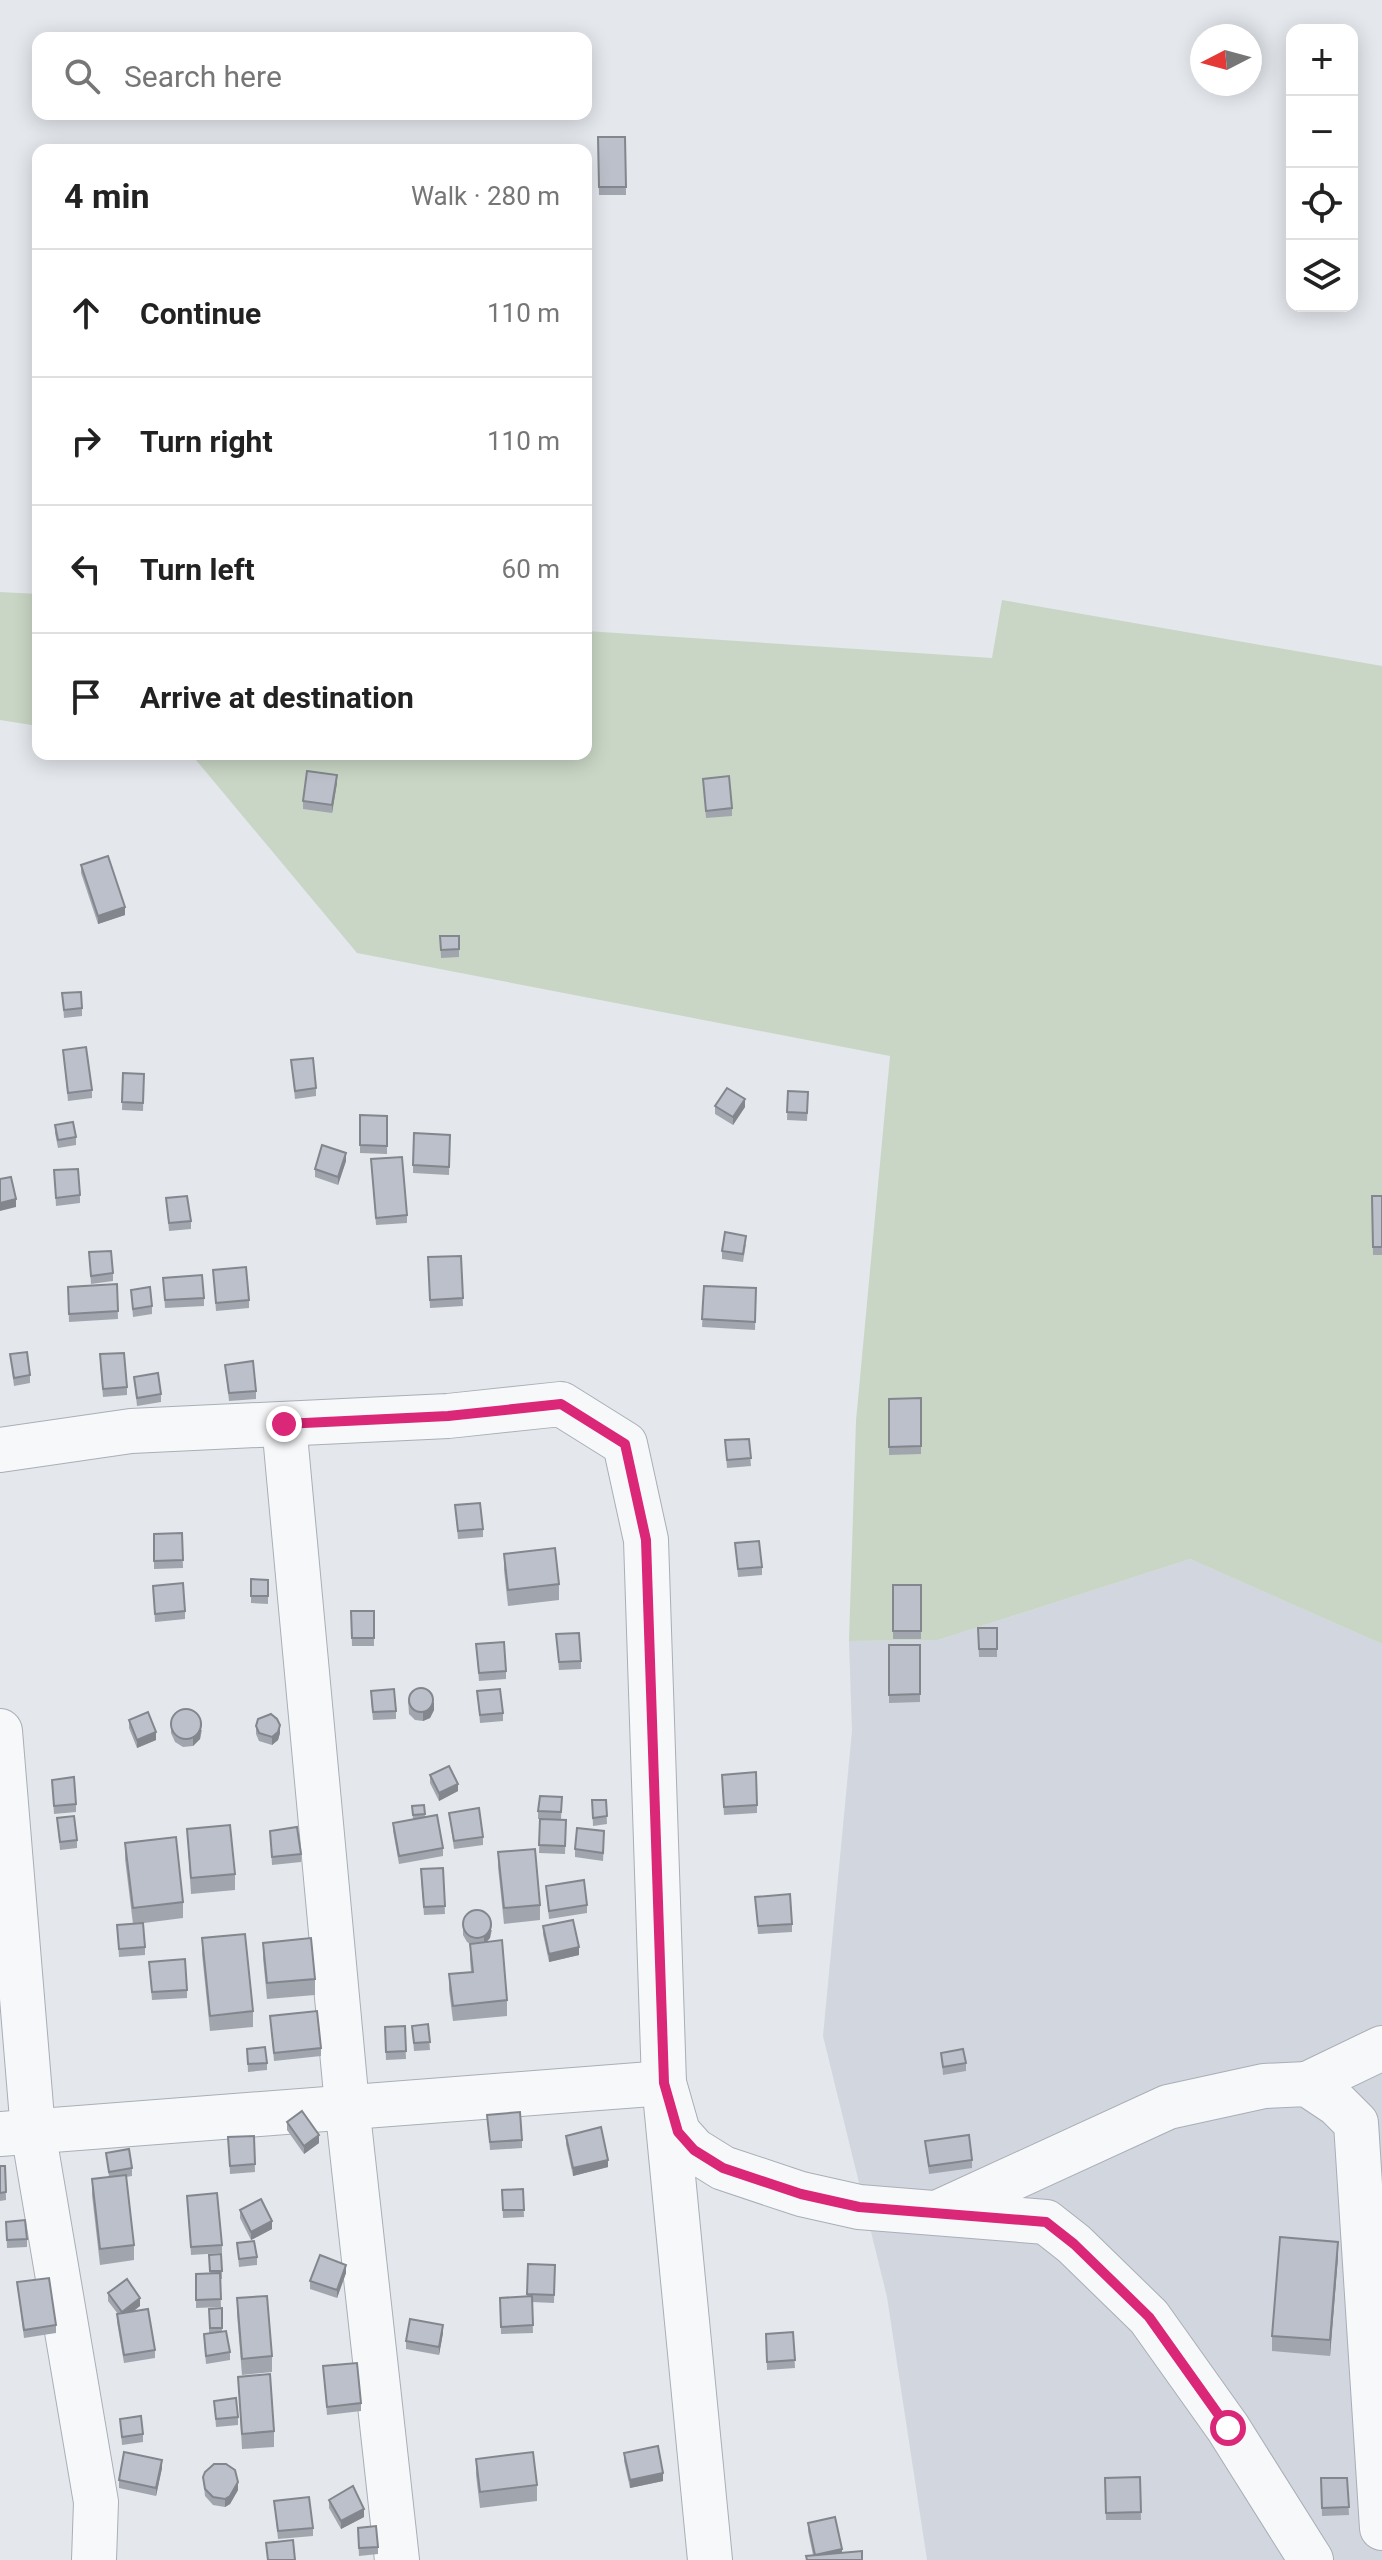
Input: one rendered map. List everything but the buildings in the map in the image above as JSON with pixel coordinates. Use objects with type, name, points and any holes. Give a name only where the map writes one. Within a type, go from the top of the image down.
[{"type":"street","points":[[0,1450],[131,1431],[448,1416],[561,1404],[625,1444],[646,1540],[664,2083],[710,2560]]},
{"type":"street","points":[[284,1424],[347,2105],[397,2560]]},
{"type":"street","points":[[0,1731],[17,2132],[96,2502],[94,2560]]},
{"type":"street","points":[[936,2213],[1168,2107],[1264,2086],[1307,2084],[1382,2048]]},
{"type":"street","points":[[17,2132],[664,2083]]},
{"type":"street","points":[[664,2083],[678,2132],[694,2150],[723,2168],[801,2194],[859,2207],[1046,2222],[1074,2244],[1149,2317],[1228,2428],[1311,2560]]},
{"type":"street","points":[[1307,2084],[1337,2104],[1356,2123],[1382,2528]]},
{"type":"shaded area","points":[[1190,1559],[1382,1644],[1382,2560],[927,2560],[887,2297],[823,2036],[852,1731],[849,1641],[938,1640]]},
{"type":"green space","points":[[0,592],[32,594],[32,725],[0,720]]},
{"type":"green space","points":[[1002,600],[1382,666],[1382,1644],[1190,1559],[938,1640],[849,1641],[856,1421],[890,1056],[357,953],[196,760],[592,760],[592,631],[992,658]]},
{"type":"route","points":[[284,1424],[448,1416],[561,1404],[625,1444],[646,1540],[664,2083],[678,2132],[694,2150],[723,2168],[801,2194],[859,2207],[1046,2222],[1074,2244],[1149,2317],[1228,2428]]}]
